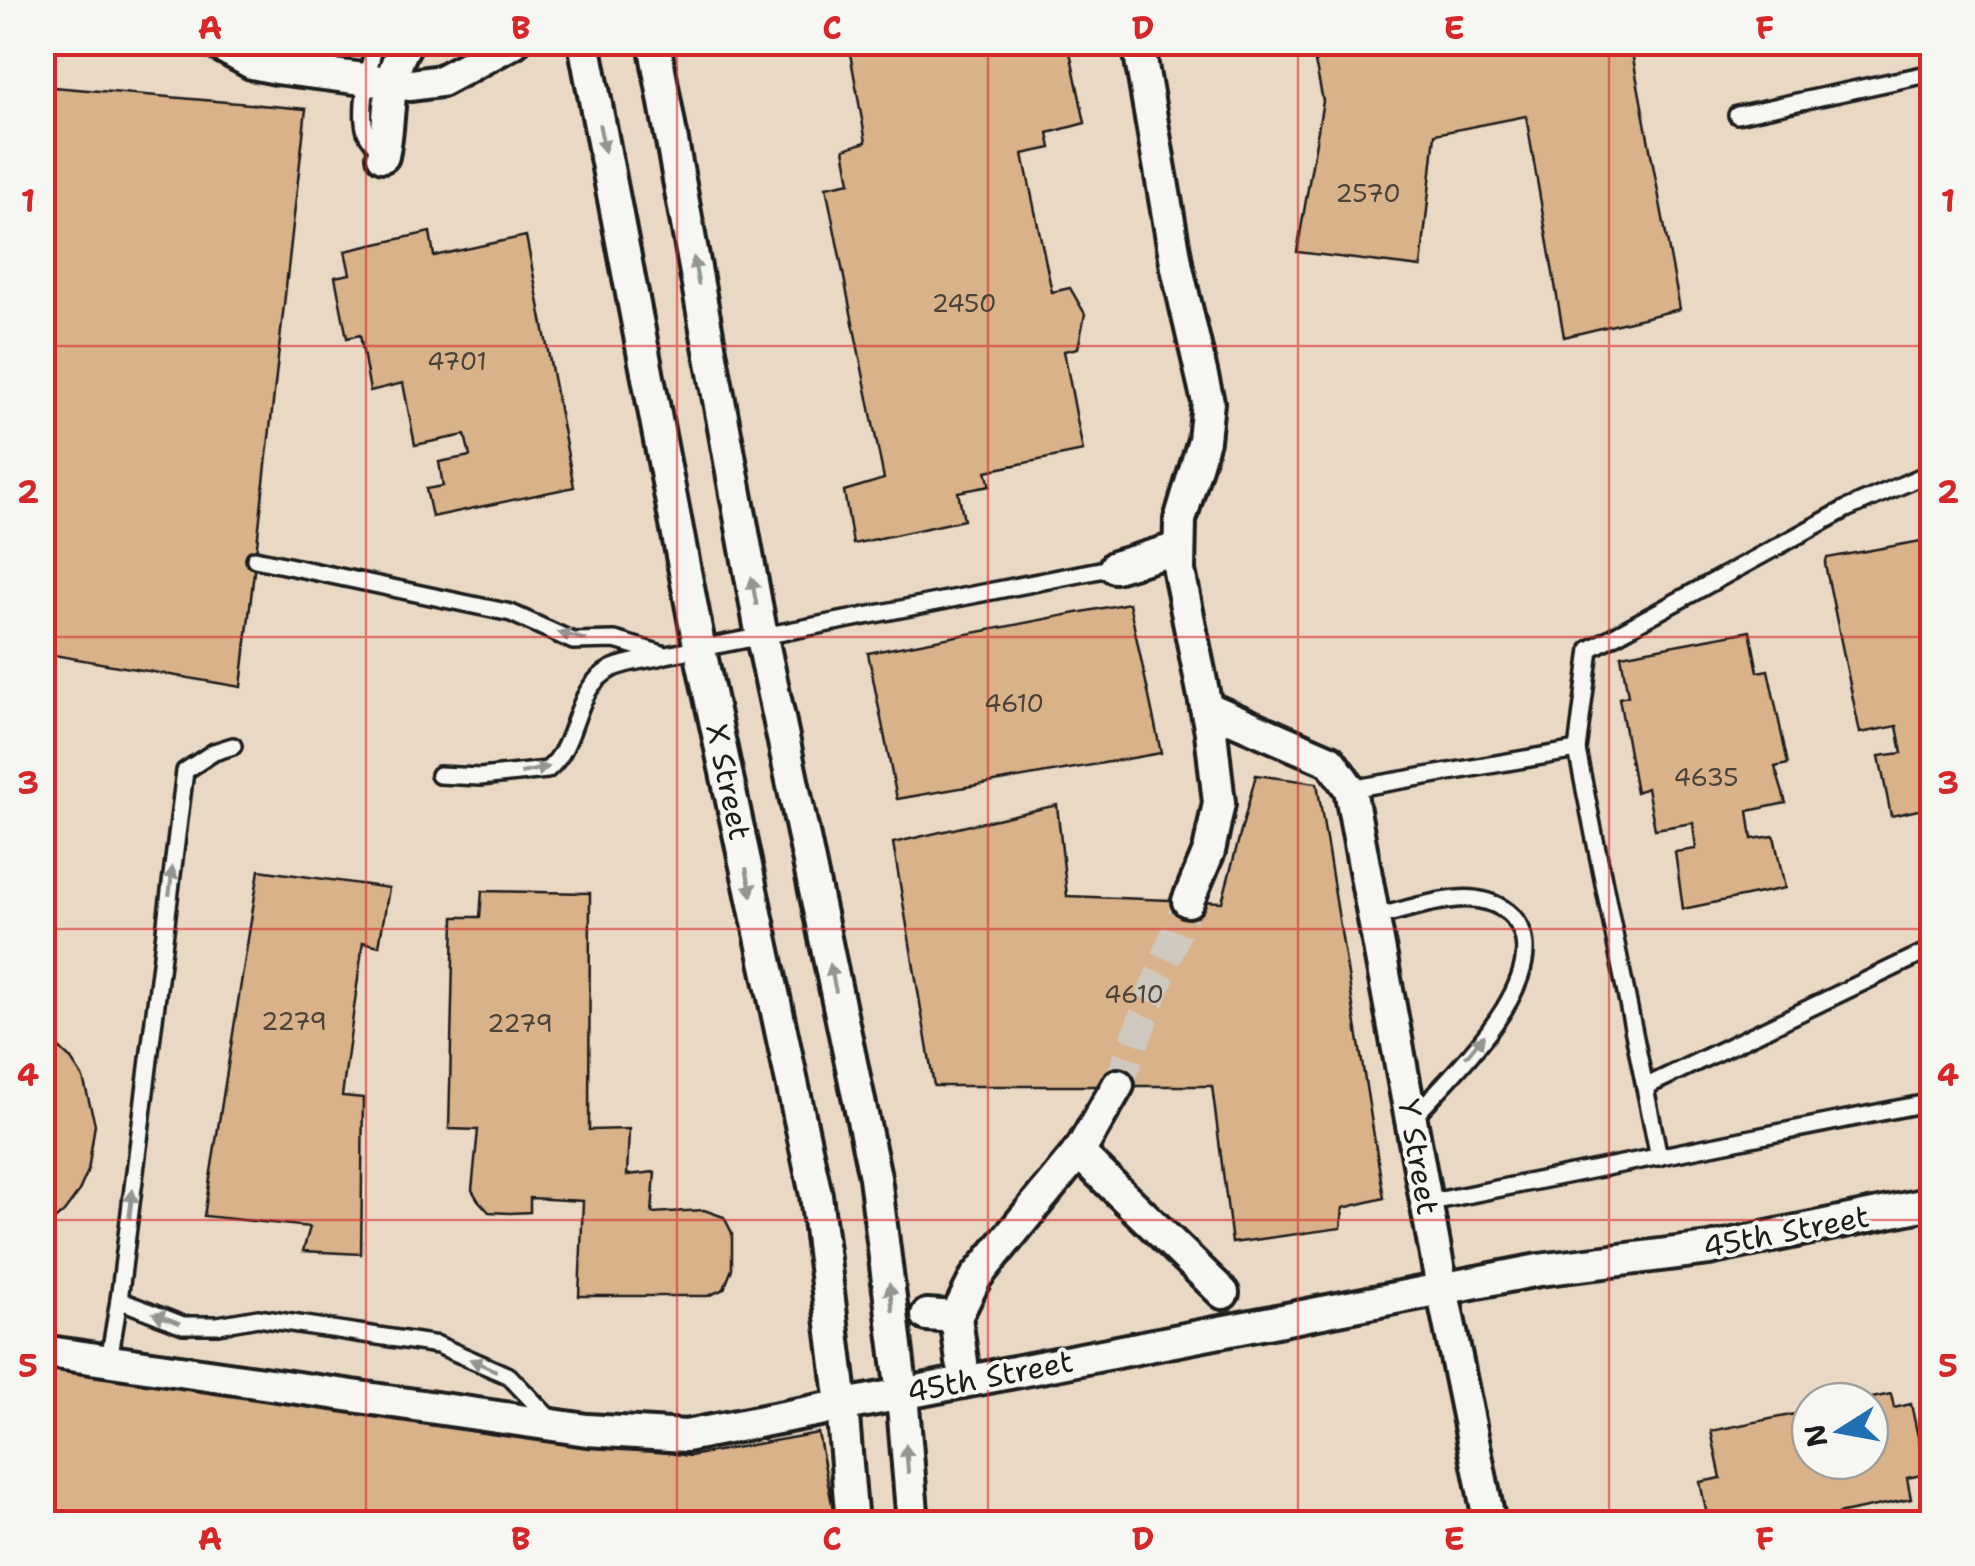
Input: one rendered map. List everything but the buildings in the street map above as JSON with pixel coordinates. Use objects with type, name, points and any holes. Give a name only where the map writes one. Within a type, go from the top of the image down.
[{"type":"street","points":[[214,42],[264,66],[411,85],[441,81],[514,42]]},
{"type":"street","points":[[384,156],[389,130],[379,81],[407,42]]},
{"type":"street","name":"X Street","points":[[584,42],[700,650],[816,1195],[852,1524]]},
{"type":"street","name":"X Street","points":[[654,42],[762,637],[875,1177],[902,1394],[912,1524]]},
{"type":"street","points":[[1138,42],[1177,268],[1208,402],[1204,440],[1180,520],[1180,571],[1206,707],[1219,803],[1209,851],[1188,900]]},
{"type":"street","points":[[1114,567],[1180,548]]},
{"type":"street","points":[[1206,707],[1330,761],[1350,789]]},
{"type":"street","name":"Y Street","points":[[1350,789],[1490,1524]]},
{"type":"street","points":[[962,1362],[941,1316],[1078,1152],[1118,1086]]},
{"type":"street","points":[[1078,1152],[1224,1293]]},
{"type":"street","name":"45th Street","points":[[42,1351],[557,1426],[686,1436],[1442,1288],[1539,1270],[1710,1249],[1932,1203]]},
{"type":"lane","points":[[376,42],[379,81]]},
{"type":"lane","points":[[1737,115],[1932,73]]},
{"type":"lane","points":[[1660,1157],[1577,750],[1590,648],[1846,510],[1932,472]]},
{"type":"lane","points":[[255,559],[511,613],[573,641],[615,640],[666,655]]},
{"type":"lane","points":[[439,775],[480,777],[547,770],[561,755],[574,730],[586,690],[610,670],[666,655],[1114,567]]},
{"type":"lane","points":[[109,1360],[186,771],[214,752],[233,746]]},
{"type":"lane","points":[[1350,789],[1577,750]]},
{"type":"lane","points":[[1375,916],[1456,899],[1486,900],[1510,914],[1524,932],[1526,957],[1510,1004],[1411,1120]]},
{"type":"lane","points":[[1645,1087],[1932,949]]},
{"type":"lane","points":[[1426,1204],[1932,1102]]},
{"type":"lane","points":[[119,1300],[183,1325],[218,1325],[258,1318],[438,1345],[509,1376],[557,1426]]},
{"type":"shaded area","points":[[42,43],[1932,43],[1932,1523],[43,1523]]},
{"type":"tunnel","points":[[1118,1085],[1188,901]]}]
